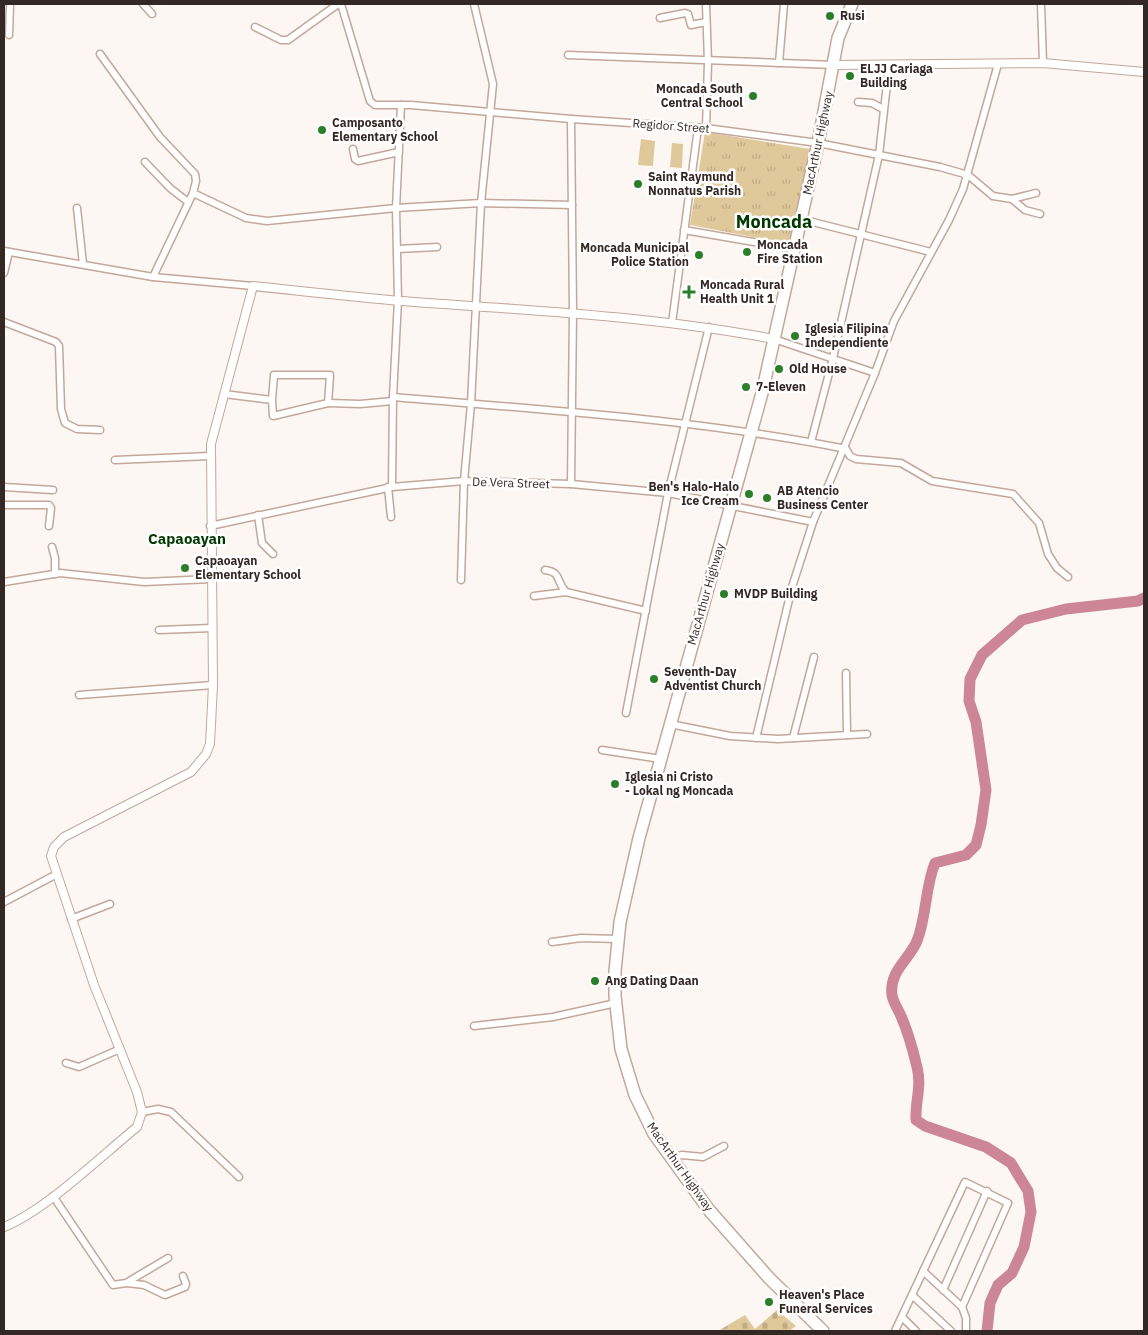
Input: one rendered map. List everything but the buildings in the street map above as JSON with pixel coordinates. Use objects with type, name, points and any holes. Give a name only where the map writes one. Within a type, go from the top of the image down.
[{"type":"highway","name":"MacArthur Highway","points":[[823,1331],[769,1278],[709,1210],[670,1158],[646,1119],[635,1095],[621,1049],[615,971],[618,939],[628,886],[670,724],[751,433],[802,219],[838,38],[852,4]]},
{"type":"street","points":[[9,34],[10,4]]},
{"type":"street","points":[[143,4],[152,14]]},
{"type":"street","points":[[255,27],[281,40],[288,40],[340,4]]},
{"type":"street","name":"Regidor Street","points":[[340,4],[372,103],[706,128],[818,143],[968,175]]},
{"type":"street","points":[[461,580],[464,481],[471,404],[481,203],[492,75],[474,4]]},
{"type":"street","points":[[706,4],[708,62],[706,128]]},
{"type":"street","points":[[779,63],[784,4]]},
{"type":"street","points":[[1041,4],[1043,63]]},
{"type":"street","points":[[660,18],[684,13],[688,14],[691,25],[706,22]]},
{"type":"street","points":[[100,54],[160,137],[194,174],[196,180],[193,193],[153,277]]},
{"type":"street","points":[[568,55],[708,62],[889,66],[1043,63],[1144,72]]},
{"type":"street","points":[[756,738],[792,587],[814,522],[846,449],[894,321],[953,212],[968,175],[998,64]]},
{"type":"street","points":[[810,442],[833,358],[879,155],[889,66]]},
{"type":"street","points":[[858,102],[868,102],[884,109]]},
{"type":"street","points":[[391,517],[390,487],[398,300],[396,208],[400,105]]},
{"type":"street","points":[[571,119],[573,312],[571,484]]},
{"type":"street","points":[[672,323],[698,128]]},
{"type":"street","points":[[352,149],[355,159],[358,161],[398,152]]},
{"type":"street","points":[[145,162],[170,188],[188,202]]},
{"type":"street","points":[[968,175],[993,196],[1012,199],[1036,193]]},
{"type":"street","points":[[193,193],[246,218],[267,221],[396,208],[481,203],[572,205]]},
{"type":"street","points":[[1012,199],[1024,210],[1040,214]]},
{"type":"street","points":[[77,208],[83,264]]},
{"type":"street","points":[[802,219],[931,252]]},
{"type":"street","points":[[684,230],[795,249]]},
{"type":"street","points":[[398,249],[437,247]]},
{"type":"street","points":[[4,273],[6,252],[153,277],[398,300],[573,312],[709,327],[774,339],[875,373]]},
{"type":"street","points":[[4,1226],[22,1218],[53,1196],[137,1127],[142,1112],[132,1078],[94,985],[55,875],[51,856],[58,842],[190,772],[200,762],[210,744],[213,685],[210,456],[214,425],[253,286]]},
{"type":"street","points":[[4,322],[56,342],[59,346],[61,409],[65,423],[77,430],[100,430]]},
{"type":"street","points":[[626,712],[668,493],[709,327]]},
{"type":"street","points":[[328,403],[330,377],[328,374],[274,375],[273,416],[328,403],[360,404],[393,399],[572,411],[684,422],[846,449],[850,456],[856,459],[901,463],[932,481],[1013,494],[1039,523],[1048,554],[1057,568],[1068,577]]},
{"type":"street","points":[[224,394],[272,400]]},
{"type":"street","points":[[115,460],[210,456]]},
{"type":"street","name":"De Vera Street","points":[[210,526],[390,487],[464,481],[571,484],[668,493],[814,522]]},
{"type":"street","points":[[4,488],[53,490]]},
{"type":"street","points":[[4,504],[49,505],[51,508],[49,526]]},
{"type":"street","points":[[258,515],[262,542],[273,554]]},
{"type":"street","points":[[52,547],[55,558],[55,574]]},
{"type":"street","points":[[544,570],[552,571],[559,576],[566,592]]},
{"type":"street","points":[[4,582],[55,574],[144,582],[211,580]]},
{"type":"street","points":[[534,596],[566,592],[646,610]]},
{"type":"street","points":[[160,630],[212,628]]},
{"type":"street","points":[[793,738],[814,657]]},
{"type":"street","points":[[846,673],[847,735]]},
{"type":"street","points":[[79,695],[213,685]]},
{"type":"street","points":[[670,724],[730,736],[756,738],[866,734]]},
{"type":"street","points":[[602,750],[661,759]]},
{"type":"street","points":[[4,902],[55,875]]},
{"type":"street","points":[[71,919],[110,904]]},
{"type":"street","points":[[552,942],[581,938],[618,939]]},
{"type":"street","points":[[474,1026],[553,1017],[616,1003]]},
{"type":"street","points":[[66,1063],[80,1067],[120,1048]]},
{"type":"street","points":[[142,1112],[158,1109],[171,1112],[239,1177]]},
{"type":"street","points":[[670,1158],[682,1155],[703,1157],[724,1146]]},
{"type":"street","points":[[895,1331],[962,1184],[969,1183],[1006,1200],[1008,1206],[962,1307]]},
{"type":"street","points":[[943,1290],[987,1191]]},
{"type":"street","points":[[53,1196],[110,1283],[117,1286],[126,1283],[168,1258]]},
{"type":"street","points":[[923,1271],[962,1307],[966,1318],[966,1331]]},
{"type":"street","points":[[126,1283],[140,1284],[165,1295],[185,1287],[186,1284],[183,1276]]},
{"type":"street","points":[[912,1295],[951,1331]]},
{"type":"street","points":[[902,1317],[916,1331]]},
{"type":"green space","points":[[705,132],[810,149],[790,244],[690,225]]},
{"type":"green space","points":[[641,139],[655,141],[653,166],[638,165]]},
{"type":"green space","points":[[672,143],[683,144],[682,168],[670,167]]},
{"type":"green space","points":[[777,1310],[796,1326],[789,1331],[718,1331],[745,1315],[755,1329]]},
{"type":"waterway","points":[[987,1331],[990,1303],[998,1285],[1012,1273],[1024,1247],[1031,1212],[1028,1191],[1011,1163],[986,1147],[925,1126],[916,1120],[919,1088],[918,1074],[908,1035],[894,1003],[892,987],[896,972],[917,941],[923,921],[929,882],[935,863],[966,855],[976,845],[986,790],[976,722],[969,701],[970,679],[982,655],[1022,620],[1066,609],[1138,601],[1144,598]]},
{"type":"place","name":"Rusi","points":[[830,16]]},
{"type":"place","name":"ELJJ Cariaga Building","points":[[850,76]]},
{"type":"place","name":"Moncada South Central School","points":[[753,96]]},
{"type":"place","name":"Camposanto Elementary School","points":[[322,130]]},
{"type":"place","name":"Saint Raymund Nonnatus Parish","points":[[638,184]]},
{"type":"place","name":"Moncada Fire Station","points":[[747,252]]},
{"type":"place","name":"Moncada Municipal Police Station","points":[[699,255]]},
{"type":"place","name":"Moncada Rural Health Unit 1","points":[[689,292]]},
{"type":"place","name":"Iglesia Filipina Independiente","points":[[795,336]]},
{"type":"place","name":"Old House","points":[[779,369]]},
{"type":"place","name":"7-Eleven","points":[[746,387]]},
{"type":"place","name":"Ben's Halo-Halo Ice Cream","points":[[749,494]]},
{"type":"place","name":"AB Atencio Business Center","points":[[767,498]]},
{"type":"place","name":"Capaoayan Elementary School","points":[[185,568]]},
{"type":"place","name":"MVDP Building","points":[[724,594]]},
{"type":"place","name":"Seventh-Day Adventist Church","points":[[654,679]]},
{"type":"place","name":"Iglesia ni Cristo - Lokal ng Moncada","points":[[615,784]]},
{"type":"place","name":"Ang Dating Daan","points":[[595,981]]},
{"type":"place","name":"Heaven's Place Funeral Services","points":[[769,1302]]},
{"type":"district","name":"Moncada","points":[[774,222]]},
{"type":"district","name":"Capaoayan","points":[[187,539]]}]
